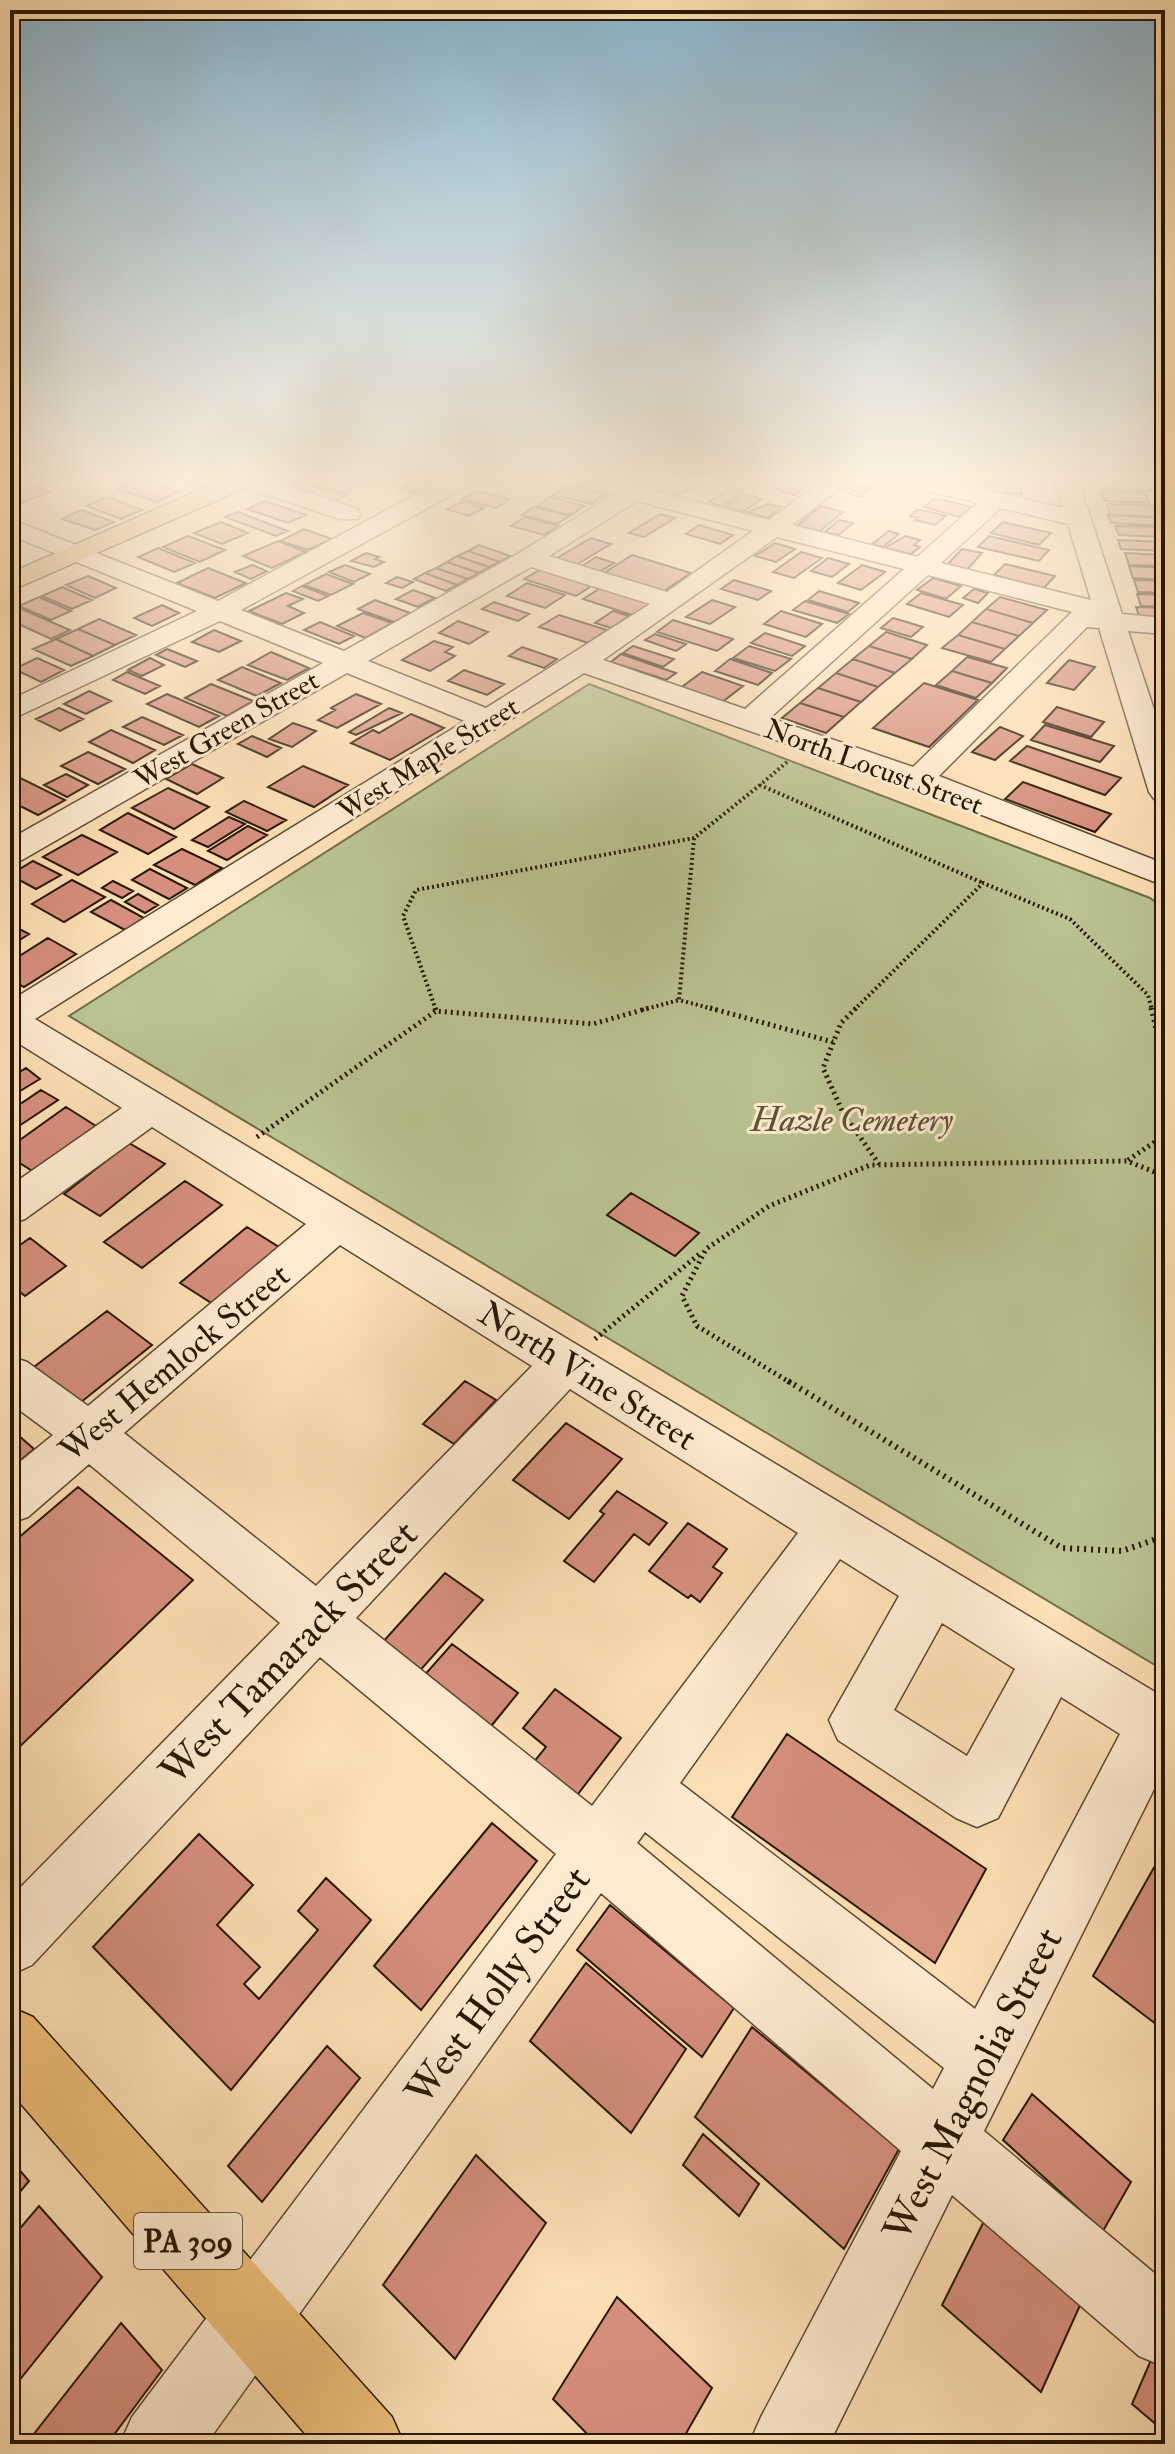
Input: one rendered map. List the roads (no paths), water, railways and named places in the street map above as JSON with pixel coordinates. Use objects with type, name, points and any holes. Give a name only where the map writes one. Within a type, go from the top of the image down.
[{"type":"main road","name":"PA 309","points":[[10,2040],[365,2444]]},
{"type":"street","points":[[190,598],[489,720]]},
{"type":"street","points":[[10,711],[244,598]]},
{"type":"street","name":"West Green Street","points":[[10,853],[458,598]]},
{"type":"street","points":[[656,598],[671,602]]},
{"type":"street","name":"West Maple Street","points":[[10,1020],[581,662],[677,598]]},
{"type":"street","points":[[749,721],[887,598]]},
{"type":"street","points":[[1049,598],[1082,606],[1110,622]]},
{"type":"street","points":[[1102,598],[1165,792]]},
{"type":"street","points":[[918,779],[1080,618],[1165,626]]},
{"type":"street","name":"North Locust Street","points":[[581,662],[918,779],[1165,876]]},
{"type":"street","name":"North Vine Street","points":[[10,1020],[1161,1727]]},
{"type":"street","points":[[10,1208],[151,1108]]},
{"type":"street","name":"West Hemlock Street","points":[[10,1501],[338,1222]]},
{"type":"street","name":"West Tamarack Street","points":[[10,1943],[566,1362]]},
{"type":"street","points":[[10,1376],[89,1434],[597,1849],[1165,2330]]},
{"type":"street","name":"West Holly Street","points":[[159,2444],[834,1526]]},
{"type":"street","points":[[933,1587],[858,1720],[977,1797],[1051,1659]]},
{"type":"street","name":"West Magnolia Street","points":[[788,2444],[1161,1727]]},
{"type":"street","points":[[640,1790],[986,2059]]},
{"type":"park label","name":"Hazle Cemetery","points":[[852,1119]]}]
